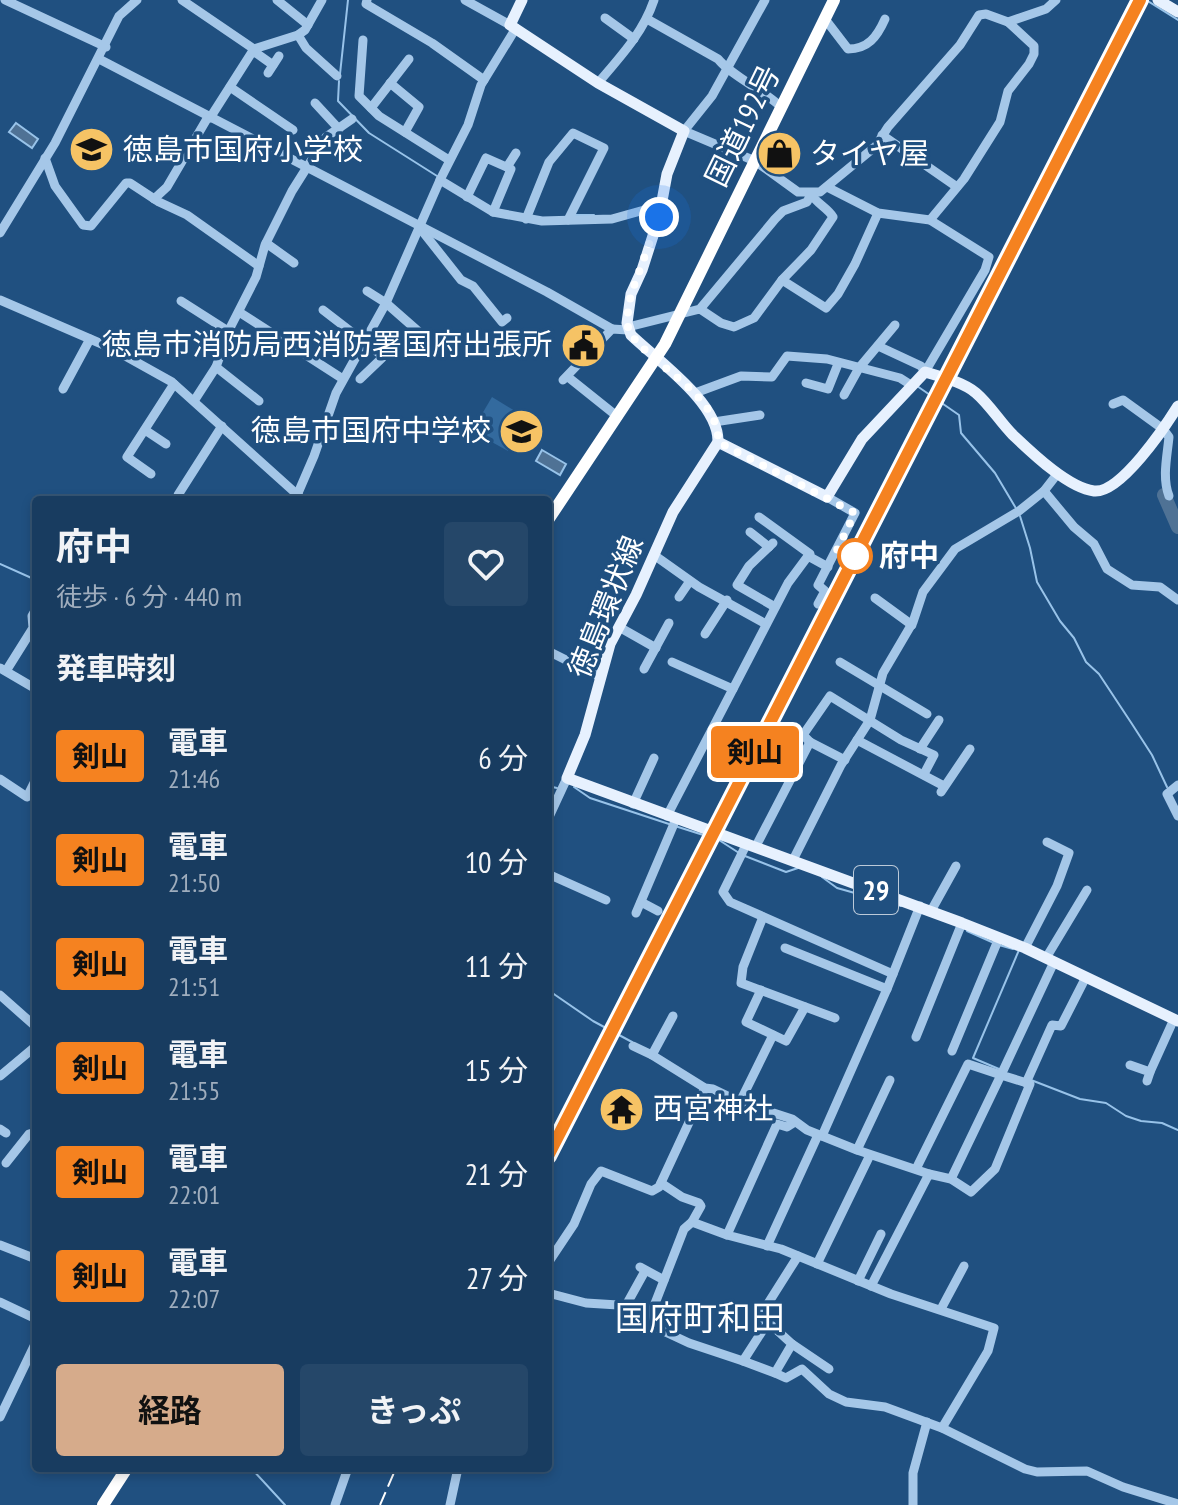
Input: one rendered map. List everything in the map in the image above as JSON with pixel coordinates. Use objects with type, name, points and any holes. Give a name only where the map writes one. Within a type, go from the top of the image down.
[{"type":"highway","name":"国道192号","points":[[552,514],[656,359],[834,0]]},
{"type":"highway","points":[[103,1503],[124,1472]]},
{"type":"main road","points":[[522,0],[513,27],[598,83],[684,131],[667,174],[662,205],[642,270],[631,294],[628,328],[656,359],[695,393],[714,422],[718,442],[827,497],[862,439],[925,372],[978,394],[1011,433],[1058,473],[1090,490],[1107,489],[1149,447],[1177,408]]},
{"type":"main road","points":[[1158,0],[1178,12]]},
{"type":"main road","name":"徳島環状線","points":[[567,778],[585,735],[605,658],[673,512],[718,442]]},
{"type":"main road","name":"29","points":[[567,778],[746,849],[793,860],[922,909],[997,942],[1025,948],[1176,1020]]},
{"type":"street","points":[[5,0],[106,47]]},
{"type":"street","points":[[0,233],[55,143],[119,16],[137,0]]},
{"type":"street","points":[[182,0],[273,65]]},
{"type":"street","points":[[277,0],[308,25]]},
{"type":"street","points":[[154,199],[167,187],[254,49],[298,35],[308,25],[322,0]]},
{"type":"street","points":[[367,0],[366,4],[432,43],[484,80]]},
{"type":"street","points":[[300,496],[343,379],[386,303],[449,160],[468,125],[475,98],[513,27],[465,0]]},
{"type":"street","points":[[598,83],[634,39],[647,19],[654,0]]},
{"type":"street","points":[[765,0],[712,96],[684,131],[755,161],[798,192],[811,194],[827,187],[866,155],[960,45],[979,15],[986,14],[1008,22],[1034,46],[1034,54],[1008,91],[1000,122],[957,187],[930,220]]},
{"type":"street","points":[[1008,22],[1046,9],[1056,0]]},
{"type":"street","points":[[605,18],[634,39]]},
{"type":"street","points":[[647,19],[718,59],[781,107]]},
{"type":"street","points":[[825,19],[848,49],[859,49],[870,43],[885,19]]},
{"type":"street","points":[[298,35],[306,48],[337,76]]},
{"type":"street","points":[[363,40],[359,96],[371,108],[449,160]]},
{"type":"street","points":[[99,59],[547,292],[612,329],[628,328],[700,309],[775,219],[783,211],[807,202],[811,194]]},
{"type":"street","points":[[371,108],[409,59]]},
{"type":"street","points":[[390,83],[419,107],[405,132]]},
{"type":"street","points":[[230,87],[293,130]]},
{"type":"street","points":[[315,103],[339,129]]},
{"type":"street","points":[[194,401],[216,367],[228,331],[259,266],[276,219],[326,137],[352,119]]},
{"type":"street","points":[[526,219],[549,162],[573,133],[604,148],[568,220]]},
{"type":"street","points":[[882,135],[957,187]]},
{"type":"street","points":[[507,167],[516,153]]},
{"type":"street","points":[[45,158],[55,186],[83,225],[91,226],[126,183],[130,183],[187,215],[259,266]]},
{"type":"street","points":[[467,197],[486,158],[511,169],[493,212]]},
{"type":"street","points":[[440,180],[493,212],[526,219],[612,219],[662,205]]},
{"type":"street","points":[[827,187],[878,213],[930,220],[989,257],[985,270],[925,372],[921,366],[878,346]]},
{"type":"street","points":[[700,309],[721,323],[734,327],[754,318],[782,280],[811,250],[833,217],[811,194]]},
{"type":"street","points":[[782,280],[826,308],[855,264],[878,213]]},
{"type":"street","points":[[419,227],[461,280],[473,286],[502,322],[507,318]]},
{"type":"street","points":[[266,243],[294,263]]},
{"type":"street","points":[[367,291],[386,303],[427,339]]},
{"type":"street","points":[[0,300],[152,369],[194,401],[297,496]]},
{"type":"street","points":[[181,301],[228,331]]},
{"type":"street","points":[[323,310],[382,358],[360,379]]},
{"type":"street","points":[[239,312],[343,379]]},
{"type":"street","points":[[844,395],[859,368],[895,325]]},
{"type":"street","points":[[612,329],[566,379],[618,417]]},
{"type":"street","points":[[63,389],[90,339]]},
{"type":"street","points":[[695,393],[741,376],[772,377],[787,356],[827,359],[900,378],[911,385]]},
{"type":"street","points":[[806,383],[828,389],[838,364]]},
{"type":"street","points":[[216,367],[259,401]]},
{"type":"street","points":[[151,474],[127,457],[174,384]]},
{"type":"street","points":[[239,400],[247,391]]},
{"type":"street","points":[[1113,404],[1123,400],[1163,429],[1169,437],[1165,470],[1169,496]]},
{"type":"street","points":[[714,422],[760,415]]},
{"type":"street","points":[[179,487],[222,426]]},
{"type":"street","points":[[145,430],[166,444]]},
{"type":"street","points":[[793,860],[845,760],[870,720],[888,664],[912,625],[923,592],[955,549],[1018,512],[1044,491],[1058,473]]},
{"type":"street","points":[[1044,491],[1074,527],[1094,544],[1107,569],[1132,585],[1160,587],[1178,600]]},
{"type":"street","points":[[818,604],[825,591],[818,585],[855,513],[827,497]]},
{"type":"street","points":[[759,517],[810,554]]},
{"type":"street","points":[[752,536],[771,545],[749,566],[737,585],[775,607]]},
{"type":"street","points":[[654,555],[690,581],[766,624]]},
{"type":"street","points":[[636,913],[656,879],[673,821],[733,689],[775,607],[808,556],[828,567]]},
{"type":"street","points":[[679,597],[690,581]]},
{"type":"street","points":[[875,598],[912,625]]},
{"type":"street","points":[[705,634],[727,600]]},
{"type":"street","points":[[644,669],[669,623]]},
{"type":"street","points":[[619,627],[656,648]]},
{"type":"street","points":[[32,629],[3,670],[32,687]]},
{"type":"street","points":[[552,653],[600,677]]},
{"type":"street","points":[[672,662],[733,689]]},
{"type":"street","points":[[840,662],[927,714]]},
{"type":"street","points":[[845,760],[810,742],[803,735],[830,696],[934,755],[924,774]]},
{"type":"street","points":[[920,749],[939,720]]},
{"type":"street","points":[[857,740],[924,774],[942,789],[965,752]]},
{"type":"street","points":[[810,742],[723,892],[730,902],[893,974]]},
{"type":"street","points":[[633,804],[654,758]]},
{"type":"street","points":[[552,810],[567,778]]},
{"type":"street","points":[[0,779],[27,797],[32,787]]},
{"type":"street","points":[[1172,789],[1169,801],[1178,816]]},
{"type":"street","points":[[1025,948],[1057,886],[1069,853],[1047,842]]},
{"type":"street","points":[[767,1246],[922,909],[956,866]]},
{"type":"street","points":[[552,876],[606,900]]},
{"type":"street","points":[[951,1179],[1003,1072],[1050,960],[1087,890]]},
{"type":"street","points":[[641,902],[658,911]]},
{"type":"street","points":[[763,917],[743,967],[741,983],[835,1018]]},
{"type":"street","points":[[916,1037],[961,927]]},
{"type":"street","points":[[952,1051],[997,942]]},
{"type":"street","points":[[785,948],[887,989]]},
{"type":"street","points":[[1027,1081],[1052,1025],[1061,1026],[1086,977]]},
{"type":"street","points":[[761,990],[746,1022],[786,1041],[805,1007]]},
{"type":"street","points":[[0,995],[32,1023]]},
{"type":"street","points":[[653,1053],[673,1016]]},
{"type":"street","points":[[1130,1065],[1148,1077],[1176,1020]]},
{"type":"street","points":[[740,1102],[773,1035]]},
{"type":"street","points":[[633,1046],[653,1053],[708,1088],[740,1102],[870,1155],[929,1174],[951,1179],[971,1192],[995,1169],[1030,1084],[1003,1072],[968,1064],[916,1169]]},
{"type":"street","points":[[0,1076],[32,1049]]},
{"type":"street","points":[[857,1150],[890,1080]]},
{"type":"street","points":[[552,1257],[574,1224],[591,1184],[601,1171],[652,1191],[661,1183],[708,1088]]},
{"type":"street","points":[[727,1235],[777,1124],[787,1127],[795,1122]]},
{"type":"street","points":[[6,1163],[32,1133]]},
{"type":"street","points":[[817,1264],[870,1155]]},
{"type":"street","points":[[871,1286],[929,1174]]},
{"type":"street","points":[[647,1324],[684,1229],[701,1206],[661,1183]]},
{"type":"street","points":[[692,1222],[798,1256],[871,1286],[994,1328],[988,1351],[942,1428]]},
{"type":"street","points":[[858,1281],[881,1234]]},
{"type":"street","points":[[0,1245],[32,1257]]},
{"type":"street","points":[[798,1256],[760,1316],[792,1344],[829,1369]]},
{"type":"street","points":[[624,1309],[642,1269],[664,1280]]},
{"type":"street","points":[[941,1309],[965,1271]]},
{"type":"street","points":[[552,1294],[586,1303],[618,1305],[647,1324],[716,1354],[786,1378],[802,1369],[829,1394],[846,1402],[885,1407],[927,1422],[1025,1469],[1037,1472],[1087,1471],[1123,1487],[1178,1504]]},
{"type":"street","points":[[0,1302],[32,1317]]},
{"type":"street","points":[[743,1361],[768,1322]]},
{"type":"street","points":[[775,1373],[792,1344]]},
{"type":"street","points":[[1,1411],[32,1350]]},
{"type":"street","points":[[913,1505],[913,1473],[927,1422]]},
{"type":"street","points":[[335,1505],[347,1472]]},
{"type":"street","points":[[450,1505],[457,1472]]},
{"type":"shaded area","points":[[16,123],[38,139],[32,148],[9,132]]},
{"type":"shaded area","points":[[492,397],[528,419],[508,451],[472,431]]},
{"type":"shaded area","points":[[542,450],[566,464],[560,475],[536,461]]},
{"type":"waterway","points":[[340,74],[348,0]]},
{"type":"waterway","points":[[1146,0],[1178,20]]},
{"type":"waterway","points":[[339,81],[338,101],[369,133],[437,176]]},
{"type":"waterway","points":[[575,215],[594,215]]},
{"type":"waterway","points":[[917,386],[959,415],[961,433],[995,473],[1017,510]]},
{"type":"waterway","points":[[1164,495],[1178,527]]},
{"type":"waterway","points":[[1020,516],[1037,582],[1086,662],[1099,674],[1152,755],[1167,787]]},
{"type":"waterway","points":[[0,564],[32,578]]},
{"type":"waterway","points":[[552,787],[557,788]]},
{"type":"waterway","points":[[574,787],[590,798],[669,824]]},
{"type":"waterway","points":[[675,826],[719,840],[739,853]]},
{"type":"waterway","points":[[745,856],[786,872],[798,868]]},
{"type":"waterway","points":[[822,877],[837,888],[901,906]]},
{"type":"waterway","points":[[967,931],[994,943]]},
{"type":"waterway","points":[[999,945],[1013,949]]},
{"type":"waterway","points":[[999,1069],[973,1058],[1019,950]]},
{"type":"waterway","points":[[552,993],[593,1021],[632,1042]]},
{"type":"waterway","points":[[1031,1080],[1080,1099],[1106,1103],[1126,1116],[1162,1123],[1178,1130]]},
{"type":"waterway","points":[[255,1472],[285,1505]]},
{"type":"railway","points":[[552,1148],[1140,0]]},
{"type":"railway","points":[[380,1505],[394,1472]]},
{"type":"train","name":"剣山","points":[[552,1148],[1140,0]]},
{"type":"place","name":"徳島市国府小学校","points":[[92,150]]},
{"type":"place","name":"タイヤ屋","points":[[779,154]]},
{"type":"place","name":"徳島市消防局西消防署国府出張所","points":[[583,345]]},
{"type":"place","name":"徳島市国府中学校","points":[[522,431]]},
{"type":"place","name":"府中","points":[[855,556]]},
{"type":"place","name":"西宮神社","points":[[622,1109]]},
{"type":"district","name":"国府町和田","points":[[700,1318]]},
{"type":"route","points":[[659,217],[631,294],[628,330],[695,393],[714,422],[718,442],[855,513],[836,552],[855,556]]}]
